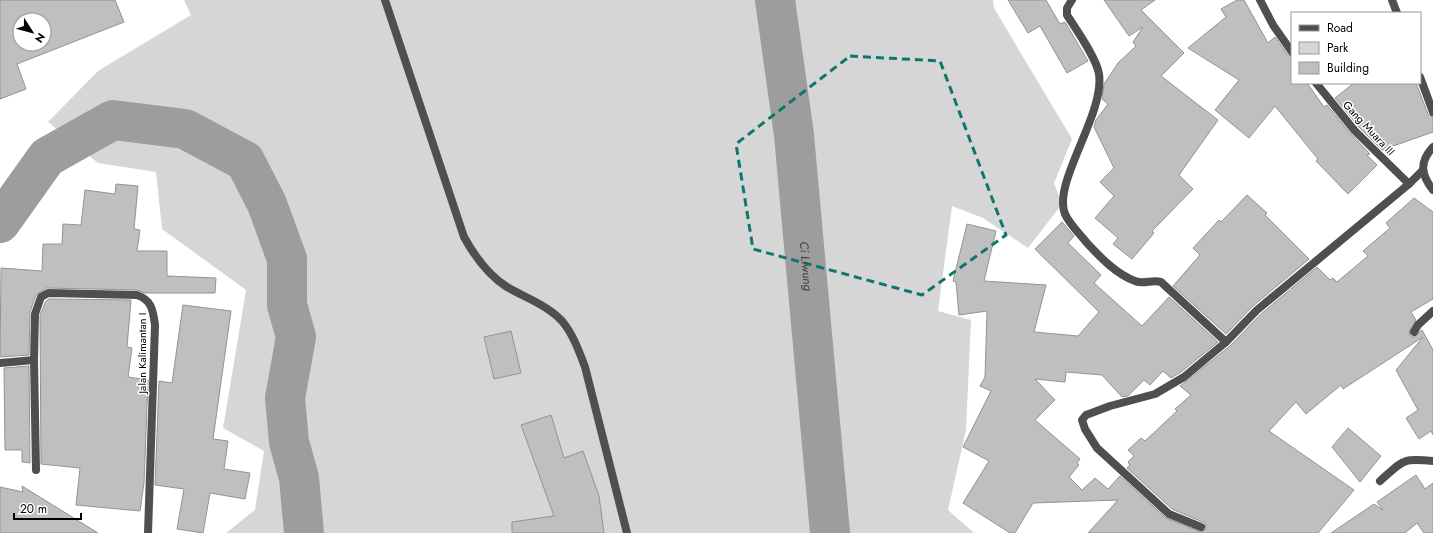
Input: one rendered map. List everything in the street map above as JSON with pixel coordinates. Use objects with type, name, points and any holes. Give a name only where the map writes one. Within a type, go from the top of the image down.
[{"type":"street","points":[[385,0],[464,237],[472,252],[482,266],[502,283],[552,312],[568,330],[575,342],[585,368],[627,533]]},
{"type":"street","points":[[1072,0],[1067,8],[1067,15],[1095,62],[1099,74],[1096,104],[1064,194],[1064,213],[1073,227],[1111,266],[1129,279],[1141,283],[1161,282],[1226,342]]},
{"type":"street","points":[[1260,0],[1273,25],[1291,51]]},
{"type":"street","points":[[1392,0],[1397,12]]},
{"type":"street","points":[[1421,80],[1433,112]]},
{"type":"street","name":"Gang Muara III","points":[[1317,84],[1354,131],[1409,184]]},
{"type":"street","points":[[1202,527],[1169,514],[1097,448],[1085,429],[1082,420],[1086,415],[1103,408],[1155,394],[1184,377],[1226,342],[1258,310],[1409,184],[1422,171],[1427,154],[1433,146]]},
{"type":"street","points":[[1422,171],[1425,179],[1433,190]]},
{"type":"street","name":"Jalan Kalimantan I","points":[[36,470],[34,360],[36,314],[41,296],[48,293],[137,295],[144,298],[153,307],[155,325],[148,533]]},
{"type":"street","points":[[1414,332],[1418,325],[1433,311]]},
{"type":"street","points":[[0,362],[34,360]]},
{"type":"street","points":[[1380,481],[1402,461],[1414,458],[1433,461]]},
{"type":"highlighted area","points":[[850,56],[940,61],[1006,235],[922,295],[753,249],[736,144]]},
{"type":"green space","points":[[184,0],[993,0],[994,8],[1072,139],[1054,183],[1062,204],[1028,248],[983,218],[952,206],[938,311],[971,320],[966,430],[948,510],[974,533],[226,533],[255,510],[264,451],[223,428],[246,290],[162,229],[156,172],[98,163],[48,122],[98,71],[191,15]]},
{"type":"building","points":[[0,0],[115,0],[124,22],[52,50],[52,12],[12,12],[12,52],[48,52],[17,64],[26,89],[0,99]]},
{"type":"building","points":[[1008,0],[1046,0],[1060,24],[1065,22],[1088,61],[1067,73],[1040,26],[1028,33]]},
{"type":"building","points":[[1104,0],[1155,0],[1141,10],[1184,53],[1161,76],[1218,120],[1179,175],[1193,189],[1152,231],[1154,233],[1132,259],[1113,244],[1118,238],[1095,218],[1114,196],[1100,182],[1114,168],[1094,127],[1096,120],[1108,104],[1102,99],[1104,84],[1118,63],[1136,46],[1133,42],[1143,27],[1129,36]]},
{"type":"building","points":[[1237,0],[1244,0],[1268,43],[1275,37],[1288,55],[1291,56],[1291,84],[1308,84],[1324,107],[1327,105],[1370,154],[1367,155],[1377,165],[1348,194],[1316,161],[1318,159],[1275,106],[1249,138],[1215,110],[1239,80],[1188,48],[1226,17],[1221,9]]},
{"type":"building","points":[[1353,84],[1416,84],[1428,114],[1433,117],[1433,132],[1382,150],[1359,127],[1335,98]]},
{"type":"building","points":[[116,184],[138,186],[134,229],[140,230],[137,251],[167,251],[167,276],[216,278],[215,293],[145,293],[137,290],[46,288],[36,295],[30,312],[29,355],[0,357],[1,268],[42,271],[43,244],[62,244],[63,224],[81,225],[85,190],[115,194]]},
{"type":"building","points":[[1247,195],[1267,213],[1265,215],[1309,259],[1253,306],[1226,334],[1173,286],[1200,255],[1193,248],[1219,220],[1221,222]]},
{"type":"building","points":[[1414,198],[1433,212],[1433,299],[1411,312],[1416,320],[1409,332],[1411,337],[1414,337],[1422,330],[1433,350],[1433,435],[1431,431],[1419,439],[1406,418],[1418,410],[1396,370],[1423,337],[1343,389],[1341,385],[1306,414],[1296,402],[1269,431],[1354,490],[1318,533],[1088,533],[1118,500],[1033,503],[1015,533],[1010,533],[963,503],[989,461],[963,447],[991,391],[980,386],[985,377],[987,311],[959,315],[956,282],[953,281],[967,224],[996,231],[984,281],[1046,285],[1034,332],[1078,336],[1099,312],[1035,249],[1062,222],[1074,236],[1068,243],[1101,275],[1094,283],[1142,326],[1169,297],[1218,342],[1181,372],[1171,378],[1163,371],[1150,385],[1144,380],[1128,396],[1122,397],[1102,375],[1066,372],[1065,382],[1035,379],[1055,400],[1035,420],[1080,459],[1077,463],[1079,465],[1069,477],[1082,490],[1095,478],[1108,489],[1120,476],[1166,518],[1201,532],[1206,529],[1205,523],[1172,509],[1127,468],[1130,465],[1128,462],[1134,456],[1128,450],[1141,438],[1145,441],[1177,411],[1175,409],[1191,395],[1180,386],[1230,346],[1261,314],[1317,267],[1330,280],[1333,278],[1337,282],[1368,256],[1363,251],[1390,228],[1386,223]]},
{"type":"building","points":[[49,299],[131,300],[127,347],[132,348],[128,377],[148,380],[144,483],[140,511],[76,505],[80,468],[41,464],[40,315],[46,301]]},
{"type":"building","points":[[183,305],[231,311],[213,439],[228,441],[224,469],[250,473],[245,499],[210,493],[203,533],[177,529],[184,489],[155,485],[159,381],[172,383]]},
{"type":"building","points":[[511,331],[521,373],[494,379],[484,337]]},
{"type":"building","points":[[29,366],[30,463],[22,462],[22,450],[5,450],[4,368]]},
{"type":"building","points":[[551,415],[564,458],[583,451],[599,496],[604,533],[512,533],[512,522],[554,516],[521,425]]},
{"type":"building","points":[[1348,428],[1381,456],[1360,482],[1332,447]]},
{"type":"building","points":[[1416,475],[1425,489],[1433,483],[1433,533],[1424,533],[1417,523],[1405,533],[1331,533],[1374,504],[1383,510],[1377,502]]},
{"type":"building","points":[[22,486],[98,533],[0,533],[0,487],[23,492]]},
{"type":"waterway","name":"Ci Liwung","points":[[775,0],[794,135],[830,533]]},
{"type":"waterway","points":[[0,223],[47,157],[113,120],[185,129],[245,161],[267,204],[287,259],[287,305],[296,337],[285,398],[289,442],[299,478],[304,533]]}]
